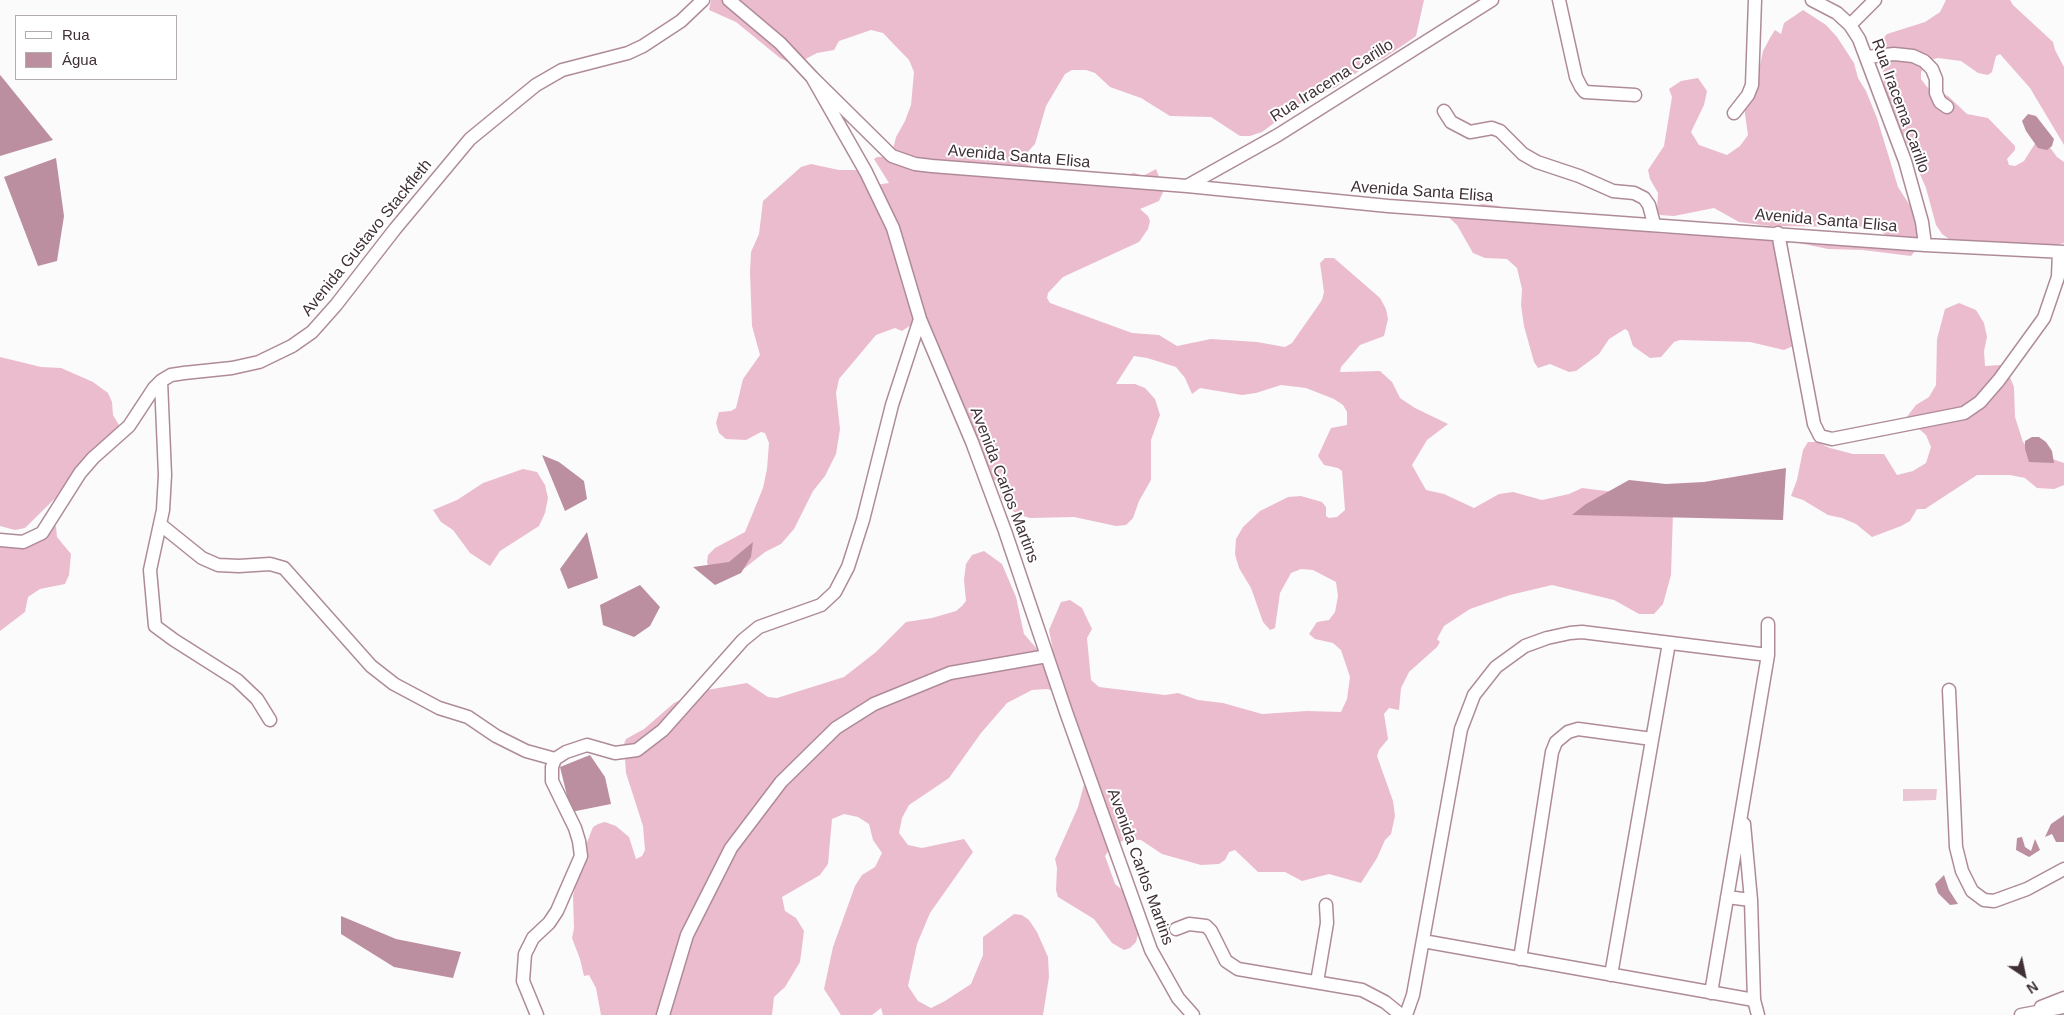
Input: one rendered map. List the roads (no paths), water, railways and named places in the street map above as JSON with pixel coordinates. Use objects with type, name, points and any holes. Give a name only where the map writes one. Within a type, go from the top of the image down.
[{"type":"street","name":"Avenida Gustavo Stackfleth","points":[[161,381],[184,373],[246,366],[259,362],[292,346],[312,332],[336,305],[444,170],[486,124],[552,74],[628,53],[666,33],[703,0]]},
{"type":"street","name":"Avenida Carlos Martins","points":[[730,0],[780,43],[812,78],[866,172],[893,228],[920,319],[972,442],[1005,530],[1047,656],[1151,950],[1178,998],[1193,1015]]},
{"type":"street","name":"Rua Iracema Carillo","points":[[1187,186],[1278,135],[1492,0]]},
{"type":"street","points":[[1559,0],[1576,77],[1581,87],[1585,92],[1634,95]]},
{"type":"street","points":[[1734,113],[1748,95],[1752,85],[1755,0]]},
{"type":"street","name":"Rua Iracema Carillo","points":[[1812,0],[1837,13],[1850,25],[1867,57],[1905,161],[1922,222],[1924,245]]},
{"type":"street","points":[[1850,25],[1875,0]]},
{"type":"street","points":[[1867,57],[1894,54],[1913,56],[1924,61],[1932,69],[1936,78],[1936,93],[1940,102],[1947,108]]},
{"type":"street","name":"Avenida Santa Elisa","points":[[812,78],[892,156],[932,166],[1187,186],[1388,206],[1924,245],[2062,252]]},
{"type":"street","points":[[1444,111],[1451,122],[1470,132],[1492,128],[1500,131],[1523,154],[1536,162],[1579,176],[1613,191],[1634,193],[1644,198],[1649,205],[1654,224]]},
{"type":"street","points":[[1778,233],[1814,424],[1820,436],[1832,439],[1964,413],[1980,402],[2000,380],[2044,318],[2058,277],[2062,252]]},
{"type":"street","points":[[537,1015],[523,981],[525,954],[533,938],[550,923],[557,911],[581,856],[575,828],[552,781],[552,767],[555,759],[566,752],[587,745],[615,753],[637,750],[663,730],[743,640],[759,627],[821,606],[835,592],[848,567],[860,529],[892,405],[920,319]]},
{"type":"street","points":[[161,381],[165,475],[161,525],[150,570],[155,626],[238,680],[257,699],[270,720]]},
{"type":"street","points":[[0,540],[22,542],[42,533],[80,473],[93,458],[129,426],[154,388],[161,381]]},
{"type":"street","points":[[161,525],[202,558],[218,565],[270,564],[284,568],[371,666],[394,684],[439,708],[468,717],[496,736],[526,751],[555,759]]},
{"type":"street","points":[[1711,993],[1768,655],[1768,624]]},
{"type":"street","points":[[1406,1015],[1413,995],[1461,729],[1471,701],[1488,676],[1520,649],[1558,635],[1582,632],[1768,655]]},
{"type":"street","points":[[1611,975],[1669,643]]},
{"type":"street","points":[[663,1015],[687,934],[731,848],[781,782],[836,728],[874,704],[950,673],[1047,656]]},
{"type":"street","points":[[1948,690],[1956,847],[1962,871],[1972,891],[1984,900],[1994,901],[2027,889],[2064,869]]},
{"type":"street","points":[[1520,959],[1552,752],[1556,742],[1568,732],[1578,729],[1652,739]]},
{"type":"street","points":[[1742,805],[1750,895],[1754,1000],[1758,1015]]},
{"type":"street","points":[[1731,876],[1741,879],[1750,895]]},
{"type":"street","points":[[1727,897],[1750,895]]},
{"type":"street","points":[[1317,982],[1327,923],[1326,905]]},
{"type":"street","points":[[1176,928],[1194,924],[1206,926],[1212,931],[1226,961],[1238,969],[1362,990],[1385,1002],[1401,1015]]},
{"type":"street","points":[[1423,942],[1754,1000]]},
{"type":"street","points":[[2029,1014],[2043,1005],[2064,998]]},
{"type":"street","points":[[2029,1014],[2064,1007]]},
{"type":"water","points":[[1,76],[53,140],[0,156]]},
{"type":"water","points":[[2028,114],[2036,116],[2054,139],[2052,146],[2047,150],[2038,148],[2026,131],[2022,121]]},
{"type":"water","points":[[56,158],[64,216],[57,261],[38,266],[4,177]]},
{"type":"water","points":[[2032,437],[2039,437],[2046,442],[2052,451],[2054,463],[2029,462],[2025,441]]},
{"type":"water","points":[[542,455],[559,462],[584,481],[587,499],[565,511]]},
{"type":"water","points":[[1786,468],[1783,520],[1572,515],[1586,504],[1629,480],[1666,484],[1704,482]]},
{"type":"water","points":[[587,532],[598,578],[568,589],[560,569]]},
{"type":"water","points":[[753,542],[751,557],[741,573],[715,585],[693,567],[729,562]]},
{"type":"water","points":[[640,585],[660,607],[650,626],[634,637],[603,625],[600,605]]},
{"type":"water","points":[[590,755],[605,777],[611,804],[571,812],[560,767]]},
{"type":"water","points":[[2064,815],[2064,842],[2056,842],[2052,834],[2045,837],[2051,824]]},
{"type":"water","points":[[2022,837],[2025,847],[2031,851],[2035,839],[2040,850],[2029,857],[2016,850],[2017,838]]},
{"type":"water","points":[[1944,875],[1949,890],[1958,904],[1950,905],[1938,893],[1935,884]]},
{"type":"water","points":[[341,916],[396,939],[461,952],[453,978],[394,967],[341,934]]}]
